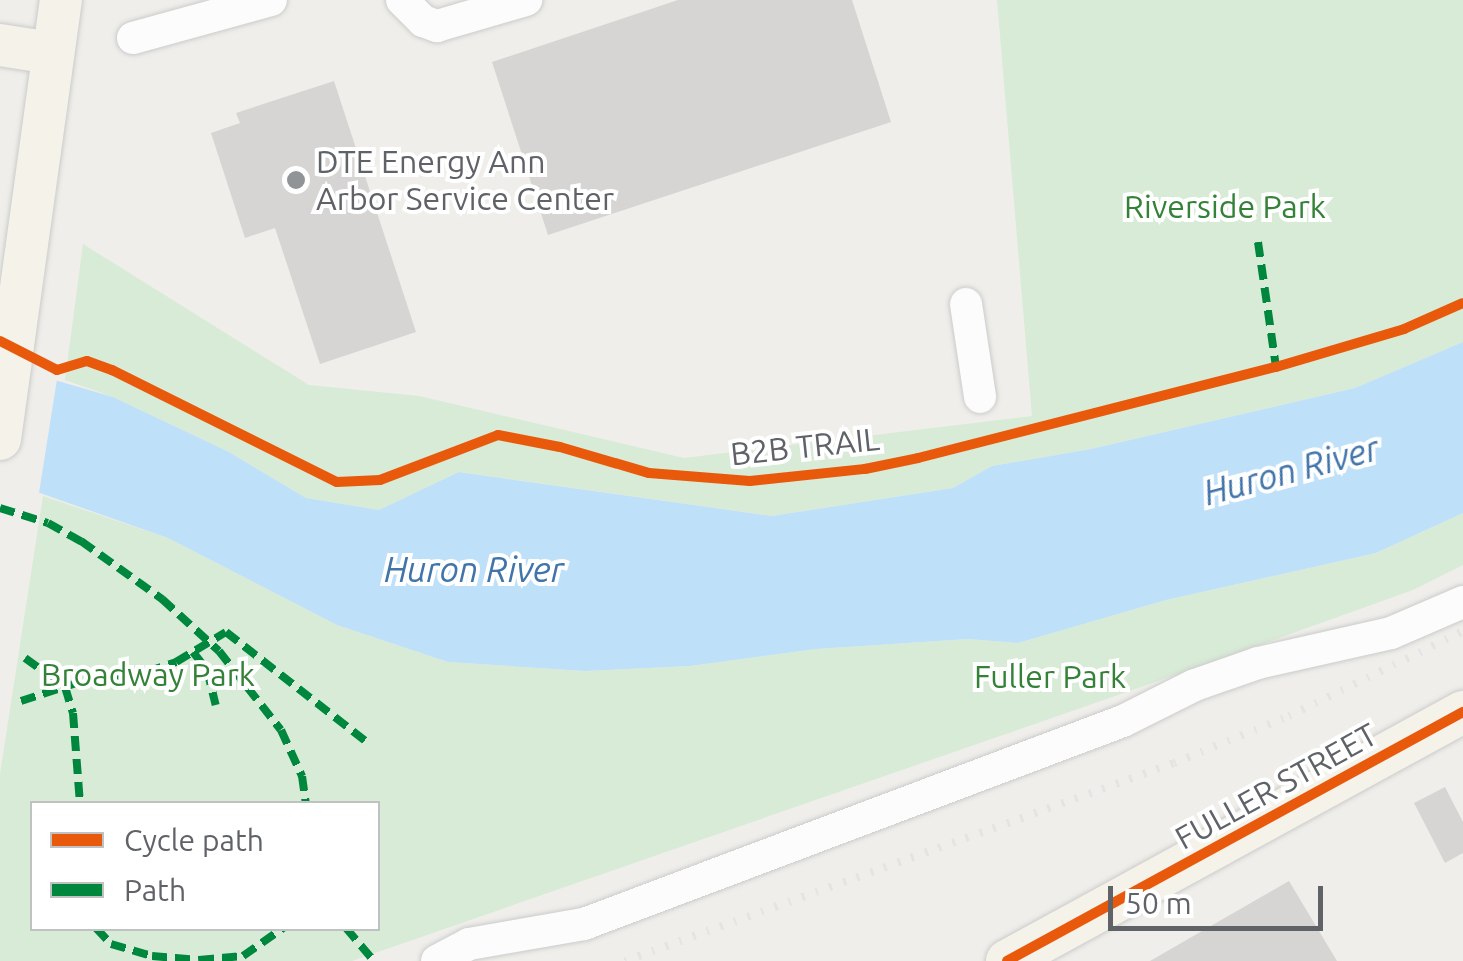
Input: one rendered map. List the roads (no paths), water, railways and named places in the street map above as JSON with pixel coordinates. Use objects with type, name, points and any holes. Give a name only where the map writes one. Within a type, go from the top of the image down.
[{"type":"main road","points":[[0,439],[61,0]]},
{"type":"main road","points":[[0,45],[51,53]]},
{"type":"main road","name":"FULLER STREET","points":[[1007,961],[1463,712]]},
{"type":"street","points":[[134,38],[271,0]]},
{"type":"street","points":[[402,0],[423,21],[437,26],[526,0]]},
{"type":"street","points":[[966,304],[980,397]]},
{"type":"street","points":[[437,961],[470,944],[584,924],[1123,720],[1195,684],[1258,664],[1391,633],[1463,602]]},
{"type":"water","name":"Huron River","points":[[1463,342],[1463,513],[1376,553],[1166,600],[1018,643],[968,639],[816,649],[690,666],[585,671],[448,662],[337,625],[168,538],[0,479],[0,364],[113,397],[229,452],[306,498],[379,510],[459,472],[772,516],[953,488],[992,466],[1091,449],[1355,388]]},
{"type":"railway","points":[[625,961],[1174,763],[1289,716],[1463,631]]},
{"type":"place","name":"DTE Energy Ann Arbor Service Center","points":[[296,180]]},
{"type":"park label","name":"Riverside Park","points":[[1225,206]]},
{"type":"park label","name":"Broadway Park","points":[[148,674]]},
{"type":"park label","name":"Fuller Park","points":[[1050,676]]}]
